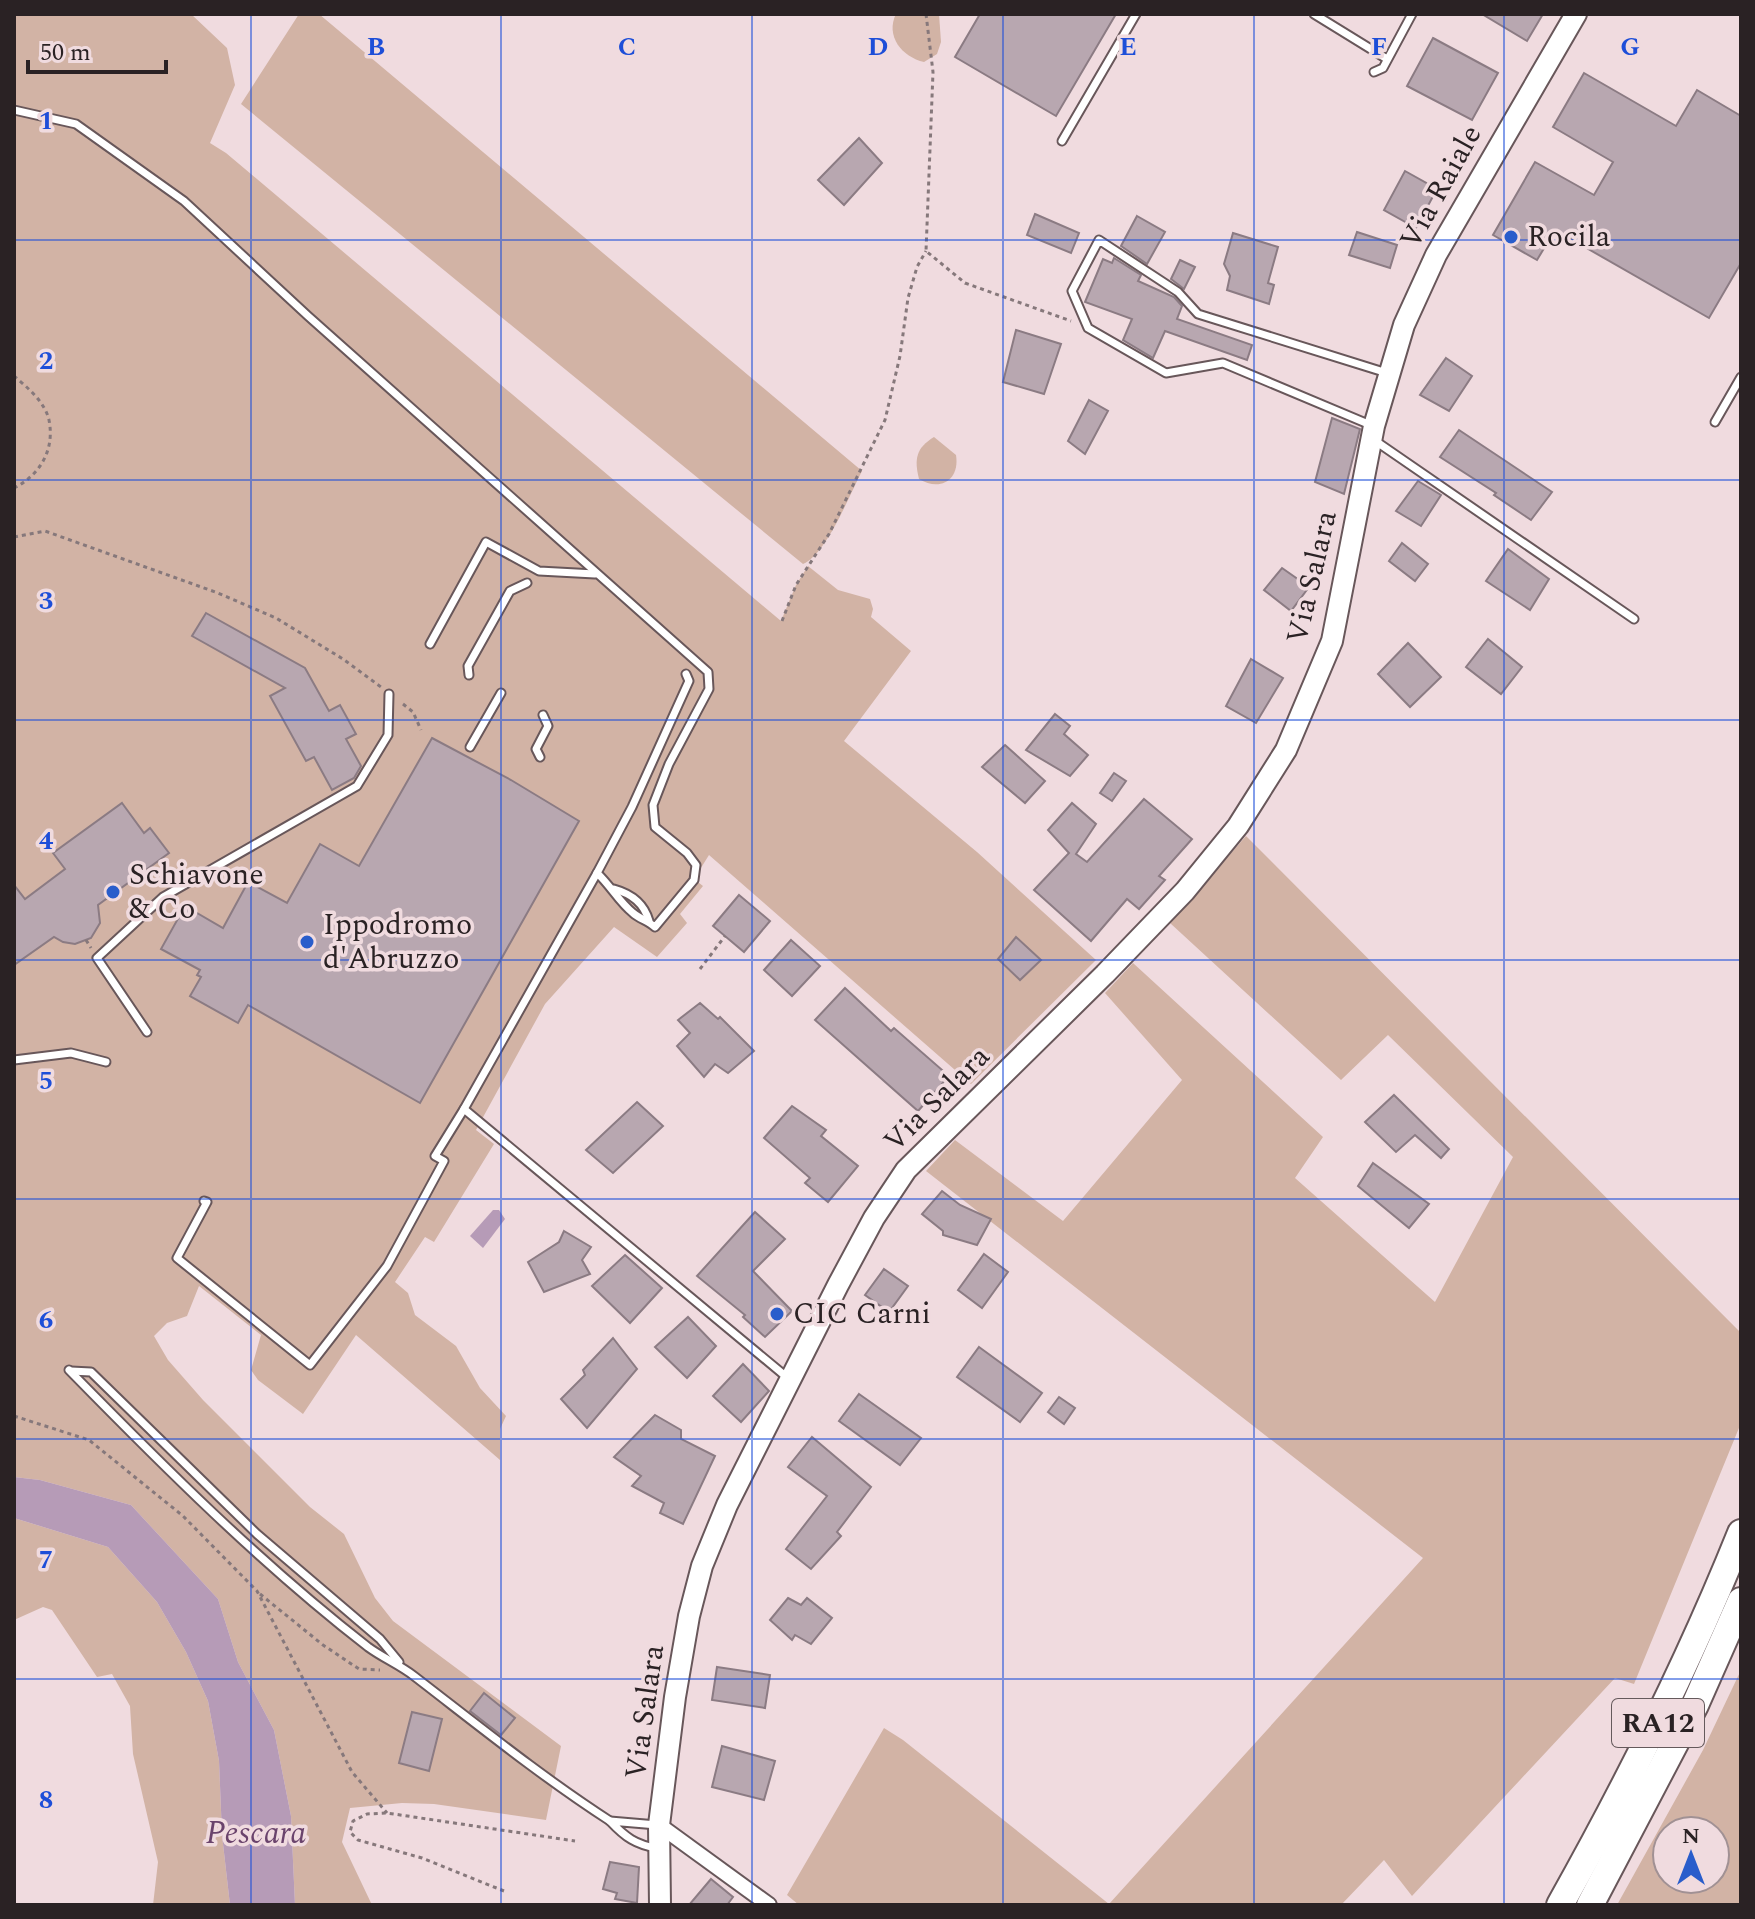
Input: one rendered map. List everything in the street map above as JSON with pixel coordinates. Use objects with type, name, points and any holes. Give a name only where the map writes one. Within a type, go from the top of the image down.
[{"type":"highway","name":"RA12","points":[[1560,1905],[1669,1700],[1741,1533]]},
{"type":"highway","name":"RA12","points":[[1590,1905],[1688,1719],[1741,1601]]},
{"type":"street","name":"Via Raiale","points":[[1381,399],[1404,325],[1436,255],[1576,14]]},
{"type":"street","name":"Via Salara","points":[[660,1905],[659,1825],[677,1684],[702,1566],[727,1505],[874,1218],[906,1170],[1166,912],[1213,858],[1260,793],[1286,750],[1332,641],[1381,399]]},
{"type":"street","points":[[659,1825],[769,1905]]},
{"type":"lane","points":[[1062,141],[1136,14]]},
{"type":"lane","points":[[1314,14],[1387,59]]},
{"type":"lane","points":[[1374,72],[1383,68],[1412,14]]},
{"type":"lane","points":[[14,110],[76,124],[184,201],[595,574],[708,672],[709,689],[669,764],[653,805],[655,827],[687,853],[696,865],[694,880],[655,927],[649,921],[636,917],[597,873]]},
{"type":"lane","points":[[1389,374],[1198,314],[1178,292],[1099,240],[1072,291],[1088,328],[1166,373],[1223,363],[1373,432],[1634,619]]},
{"type":"lane","points":[[1715,422],[1741,377]]},
{"type":"lane","points":[[430,644],[486,542],[539,571],[595,574]]},
{"type":"lane","points":[[469,675],[468,666],[510,591],[527,583]]},
{"type":"lane","points":[[204,1201],[207,1202],[177,1258],[310,1365],[387,1266],[444,1161],[435,1156],[632,807],[689,681],[686,674]]},
{"type":"lane","points":[[470,747],[501,693]]},
{"type":"lane","points":[[147,1032],[97,958],[163,897],[357,786],[388,735],[389,694]]},
{"type":"lane","points":[[540,757],[536,749],[548,726],[543,715]]},
{"type":"lane","points":[[14,1060],[71,1053],[106,1062]]},
{"type":"lane","points":[[464,1109],[791,1380]]},
{"type":"lane","points":[[403,1667],[380,1639],[257,1534],[91,1372],[69,1370],[227,1528],[372,1649],[403,1667],[553,1784],[610,1821],[630,1840],[659,1848]]},
{"type":"lane","points":[[610,1821],[659,1825]]},
{"type":"path","points":[[782,621],[796,585],[829,534],[885,420],[900,356],[908,298],[917,267],[926,251],[933,72],[926,14]]},
{"type":"path","points":[[926,251],[965,283],[1088,328]]},
{"type":"path","points":[[14,376],[33,393],[49,419],[49,452],[30,480],[14,488]]},
{"type":"path","points":[[14,537],[45,531],[218,593],[276,618],[343,659],[413,712],[421,730]]},
{"type":"path","points":[[700,969],[725,936]]},
{"type":"path","points":[[14,1416],[89,1440],[183,1516],[257,1591],[323,1645],[359,1669],[403,1667]]},
{"type":"path","points":[[257,1591],[352,1772],[387,1813]]},
{"type":"path","points":[[504,1891],[422,1858],[358,1840],[350,1832],[353,1821],[367,1814],[387,1813],[575,1841]]},
{"type":"shaded area","name":"Ippodromo d'Abruzzo","points":[[14,14],[191,14],[227,48],[235,85],[210,143],[226,153],[781,621],[808,566],[838,590],[870,599],[873,609],[871,617],[911,651],[844,741],[977,852],[1096,960],[971,1084],[709,855],[694,879],[703,886],[680,914],[687,923],[657,957],[614,927],[545,1004],[476,1130],[494,1144],[434,1242],[425,1237],[395,1282],[408,1293],[415,1315],[456,1346],[480,1388],[506,1416],[500,1429],[500,1460],[356,1335],[303,1414],[258,1380],[251,1370],[261,1335],[199,1286],[187,1316],[167,1323],[154,1336],[168,1360],[203,1400],[310,1507],[344,1534],[375,1598],[393,1621],[561,1746],[546,1820],[434,1804],[402,1803],[350,1808],[342,1842],[372,1905],[295,1905],[291,1816],[274,1730],[238,1662],[218,1599],[131,1505],[40,1480],[14,1477]]},
{"type":"shaded area","points":[[299,14],[319,14],[862,471],[829,537],[812,558],[803,564],[241,104]]},
{"type":"shaded area","points":[[896,14],[939,14],[941,42],[937,54],[924,62],[903,50],[894,38]]},
{"type":"shaded area","points":[[934,437],[956,455],[952,477],[941,484],[919,479],[917,466],[920,450]]},
{"type":"shaded area","points":[[1246,836],[1741,1333],[1741,1423],[1634,1684],[1615,1678],[1412,1896],[1384,1860],[1341,1905],[799,1905],[787,1895],[884,1728],[1109,1904],[1423,1558],[926,1171],[955,1140],[1063,1221],[1182,1080],[1105,993],[1133,963],[1323,1137],[1295,1178],[1435,1302],[1513,1157],[1388,1035],[1341,1080],[1170,923]]},
{"type":"shaded area","points":[[14,1518],[108,1547],[157,1602],[186,1652],[208,1701],[219,1761],[222,1835],[230,1905],[153,1905],[158,1862],[133,1754],[130,1706],[112,1674],[97,1677],[52,1610],[43,1607],[14,1620]]},
{"type":"shaded area","points":[[1741,1670],[1741,1905],[1617,1905],[1651,1844],[1651,1895],[1731,1895],[1731,1815],[1667,1815],[1703,1750]]},
{"type":"water","points":[[493,1210],[499,1210],[505,1219],[483,1248],[470,1236]]},
{"type":"water","name":"Pescara","points":[[14,1477],[40,1480],[131,1505],[218,1599],[238,1662],[274,1730],[291,1816],[295,1905],[230,1905],[222,1835],[219,1761],[208,1701],[186,1652],[157,1602],[108,1547],[14,1518]]},
{"type":"building","points":[[980,14],[1116,14],[1056,116],[955,57]]},
{"type":"building","points":[[1482,14],[1543,14],[1527,41]]},
{"type":"building","points":[[1433,38],[1498,73],[1472,120],[1407,86]]},
{"type":"building","points":[[1584,73],[1676,126],[1697,90],[1741,116],[1741,263],[1709,318],[1555,230],[1537,260],[1493,235],[1535,162],[1594,195],[1613,162],[1553,127]]},
{"type":"building","points":[[859,138],[882,163],[844,205],[818,180]]},
{"type":"building","points":[[1405,171],[1437,189],[1416,228],[1384,210]]},
{"type":"building","points":[[1035,214],[1079,233],[1071,253],[1027,235]]},
{"type":"building","points":[[1137,216],[1165,232],[1147,264],[1121,246]]},
{"type":"building","points":[[1357,232],[1397,245],[1390,268],[1349,255]]},
{"type":"building","points":[[1233,233],[1278,247],[1268,283],[1274,285],[1269,304],[1227,290],[1230,276],[1224,264]]},
{"type":"building","points":[[1114,258],[1141,275],[1138,281],[1174,297],[1182,306],[1177,319],[1252,345],[1247,360],[1165,331],[1153,358],[1123,340],[1132,319],[1085,302],[1103,259],[1112,263]]},
{"type":"building","points":[[1180,260],[1195,267],[1184,289],[1171,279]]},
{"type":"building","points":[[1016,330],[1061,344],[1044,394],[1003,382]]},
{"type":"building","points":[[1446,358],[1472,376],[1449,411],[1420,395]]},
{"type":"building","points":[[1089,400],[1108,411],[1085,454],[1068,441]]},
{"type":"building","points":[[1332,418],[1360,429],[1344,494],[1315,482]]},
{"type":"building","points":[[1459,430],[1552,492],[1531,520],[1440,457]]},
{"type":"building","points":[[1418,481],[1441,495],[1421,526],[1396,511]]},
{"type":"building","points":[[1402,543],[1428,564],[1415,581],[1389,561]]},
{"type":"building","points":[[1508,549],[1549,579],[1530,610],[1486,581]]},
{"type":"building","points":[[1282,568],[1309,587],[1291,611],[1264,590]]},
{"type":"building","points":[[206,613],[305,668],[329,711],[340,705],[356,734],[346,739],[361,766],[354,778],[332,790],[314,757],[306,761],[270,696],[285,688],[192,636]]},
{"type":"building","points":[[1488,639],[1522,667],[1501,694],[1466,667]]},
{"type":"building","points":[[1408,643],[1441,677],[1410,707],[1378,674]]},
{"type":"building","points":[[1251,659],[1283,678],[1256,723],[1226,706]]},
{"type":"building","points":[[1055,714],[1070,726],[1064,734],[1088,755],[1070,776],[1026,750]]},
{"type":"building","points":[[432,738],[579,821],[420,1103],[248,1005],[238,1023],[190,996],[201,977],[197,975],[200,970],[161,949],[185,906],[223,928],[248,882],[287,903],[320,844],[359,866]]},
{"type":"building","points":[[1005,745],[1045,781],[1025,803],[982,767]]},
{"type":"building","points":[[1114,773],[1126,781],[1112,801],[1100,793]]},
{"type":"building","points":[[1144,799],[1192,839],[1159,876],[1165,880],[1139,909],[1127,899],[1091,941],[1034,890],[1069,853],[1048,830],[1072,803],[1096,824],[1076,854],[1087,862]]},
{"type":"building","points":[[122,803],[144,833],[150,828],[169,853],[98,905],[100,923],[91,938],[75,944],[54,937],[14,965],[14,885],[25,899],[65,869],[53,853]]},
{"type":"building","points":[[739,895],[770,921],[744,952],[713,926]]},
{"type":"building","points":[[1016,937],[1041,960],[1020,980],[998,959]]},
{"type":"building","points":[[791,940],[820,966],[792,996],[764,970]]},
{"type":"building","points":[[845,988],[891,1031],[894,1028],[949,1076],[918,1111],[815,1020]]},
{"type":"building","points":[[700,1003],[718,1019],[720,1017],[754,1051],[728,1073],[715,1064],[704,1077],[677,1046],[690,1033],[678,1020]]},
{"type":"building","points":[[1394,1095],[1449,1149],[1441,1158],[1415,1135],[1396,1152],[1365,1122]]},
{"type":"building","points":[[637,1102],[663,1126],[613,1173],[586,1150]]},
{"type":"building","points":[[792,1106],[826,1130],[821,1136],[858,1166],[828,1202],[805,1183],[810,1178],[764,1138]]},
{"type":"building","points":[[1373,1163],[1429,1204],[1409,1228],[1358,1186]]},
{"type":"building","points":[[942,1191],[960,1205],[991,1219],[977,1245],[943,1235],[943,1231],[922,1214]]},
{"type":"building","points":[[755,1212],[785,1239],[753,1271],[792,1311],[765,1337],[743,1317],[745,1315],[697,1276]]},
{"type":"building","points":[[564,1231],[591,1247],[582,1260],[590,1274],[544,1292],[528,1262],[559,1242]]},
{"type":"building","points":[[984,1254],[1008,1272],[982,1308],[958,1290]]},
{"type":"building","points":[[625,1255],[662,1288],[630,1323],[592,1286]]},
{"type":"building","points":[[884,1269],[908,1286],[889,1312],[865,1295]]},
{"type":"building","points":[[688,1317],[716,1346],[687,1378],[655,1347]]},
{"type":"building","points":[[613,1338],[637,1369],[587,1428],[561,1399],[585,1375],[583,1370]]},
{"type":"building","points":[[979,1347],[1042,1393],[1020,1422],[957,1377]]},
{"type":"building","points":[[743,1364],[769,1391],[741,1422],[713,1396]]},
{"type":"building","points":[[859,1394],[921,1438],[900,1465],[839,1421]]},
{"type":"building","points":[[1059,1397],[1075,1408],[1064,1424],[1048,1412]]},
{"type":"building","points":[[655,1415],[681,1430],[681,1439],[715,1456],[683,1524],[660,1513],[664,1503],[632,1486],[641,1476],[614,1457]]},
{"type":"building","points":[[812,1437],[871,1487],[837,1532],[841,1536],[811,1569],[786,1549],[827,1496],[788,1467]]},
{"type":"building","points":[[788,1598],[801,1605],[807,1598],[832,1618],[811,1644],[795,1635],[792,1640],[770,1620]]},
{"type":"building","points":[[717,1667],[770,1675],[765,1708],[712,1700]]},
{"type":"building","points":[[484,1693],[515,1718],[501,1735],[470,1711]]},
{"type":"building","points":[[412,1712],[442,1719],[429,1771],[399,1763]]},
{"type":"building","points":[[722,1746],[775,1761],[764,1800],[712,1787]]},
{"type":"building","points":[[610,1862],[639,1867],[637,1903],[615,1899],[617,1893],[603,1889]]},
{"type":"building","points":[[711,1879],[733,1897],[727,1905],[689,1905]]},
{"type":"place","name":"Rocila","points":[[1511,237]]},
{"type":"place","name":"Schiavone & Co","points":[[113,892]]},
{"type":"place","name":"Ippodromo d'Abruzzo","points":[[307,942]]},
{"type":"place","name":"CIC Carni","points":[[777,1314]]}]
